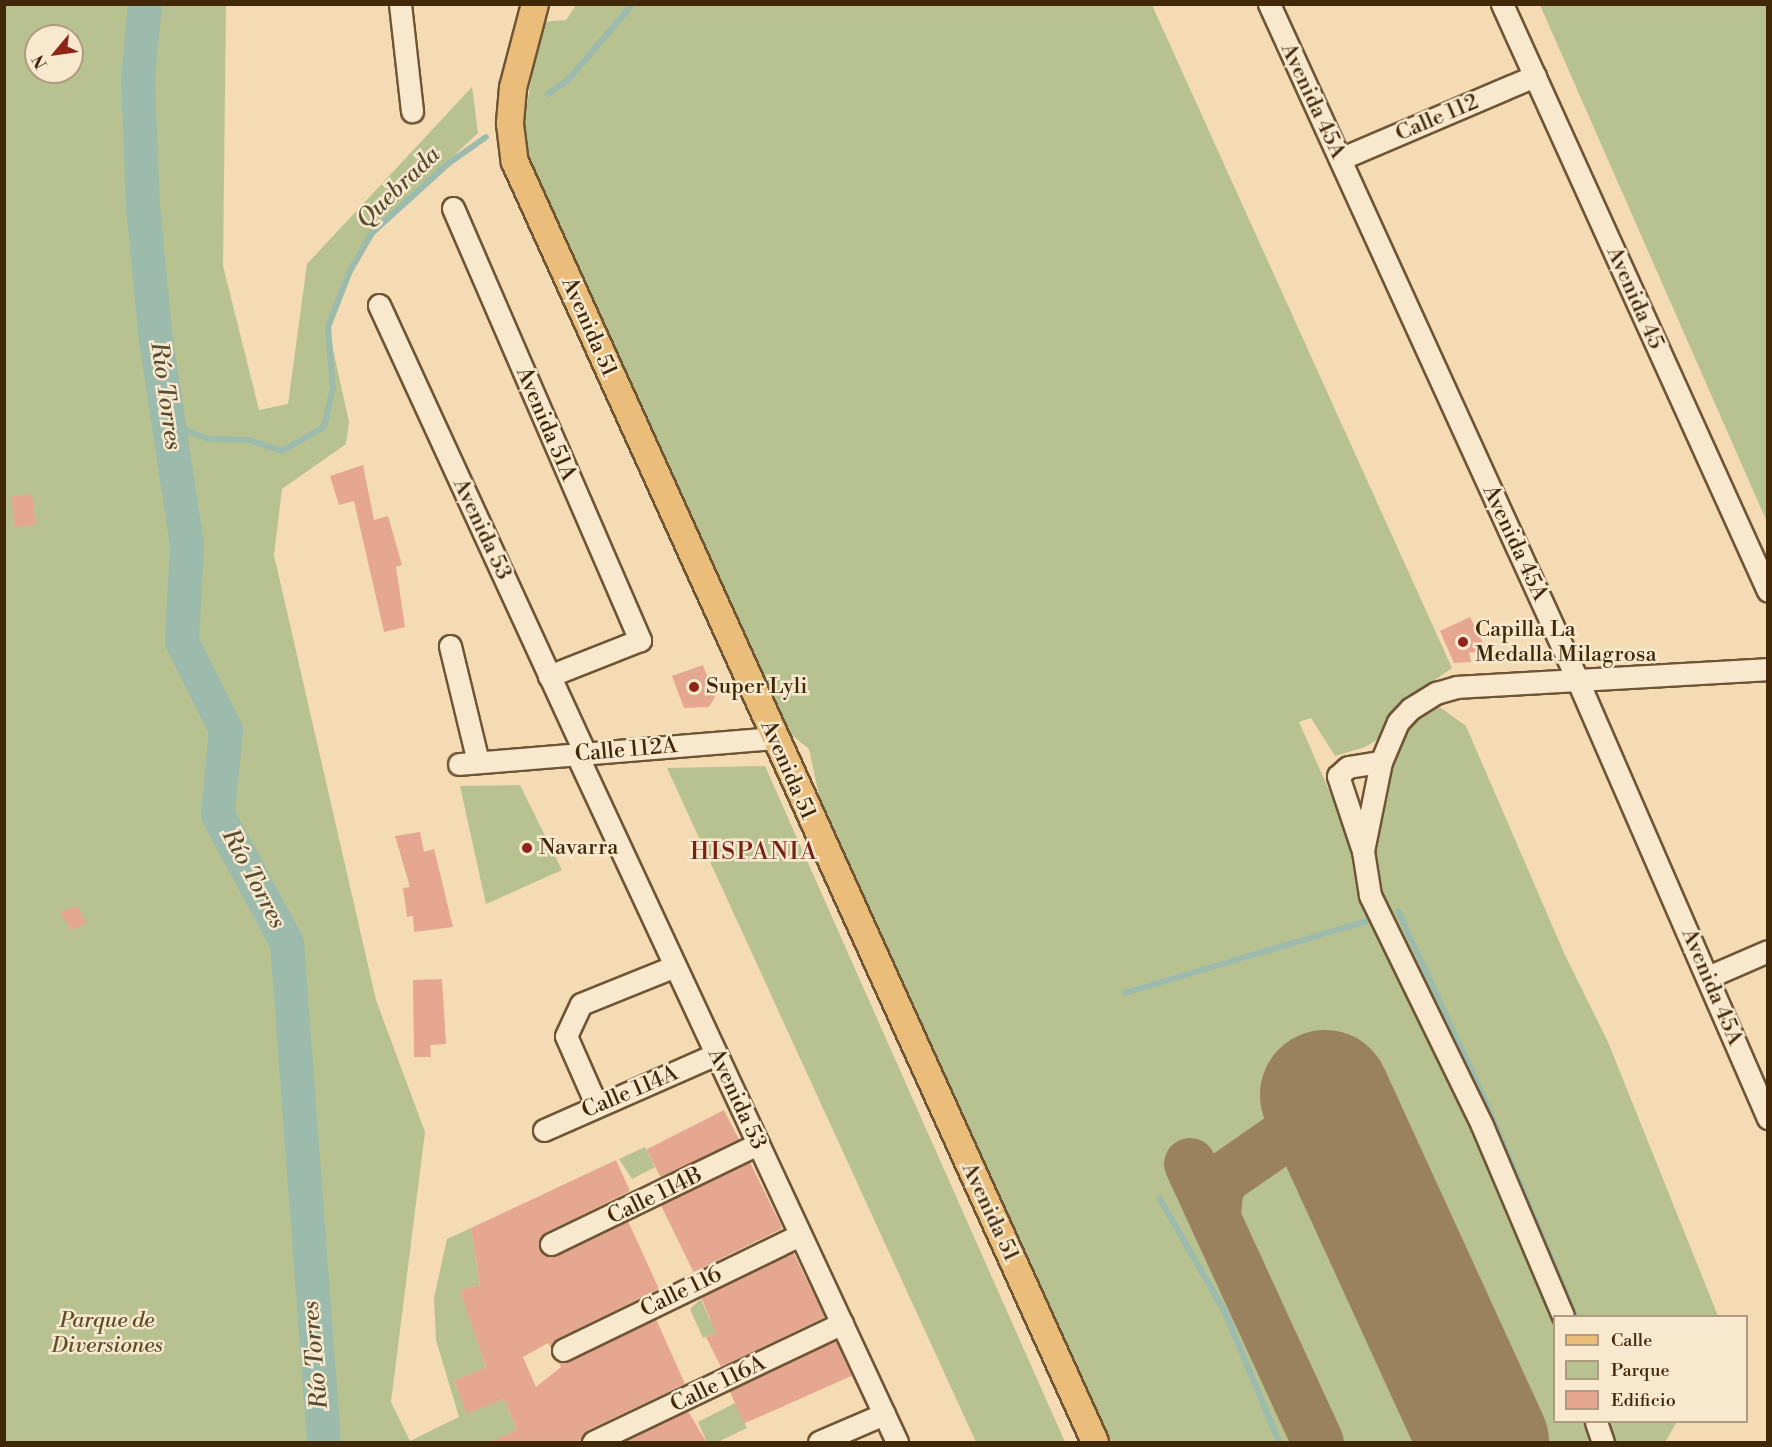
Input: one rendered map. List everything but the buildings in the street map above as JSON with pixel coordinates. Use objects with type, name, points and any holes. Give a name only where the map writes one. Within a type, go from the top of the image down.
[{"type":"main road","name":"Avenida 51","points":[[535,4],[513,87],[510,124],[515,162],[773,738],[1095,1443]]},
{"type":"street","points":[[400,4],[412,111]]},
{"type":"street","name":"Avenida 45A","points":[[1269,4],[1577,679],[1708,977],[1767,1118]]},
{"type":"street","name":"Avenida 45","points":[[1502,4],[1767,591]]},
{"type":"street","name":"Calle 112","points":[[1340,159],[1535,76]]},
{"type":"street","name":"Avenida 51A","points":[[453,208],[640,640],[549,676]]},
{"type":"street","name":"Avenida 53","points":[[379,305],[549,676],[675,966],[897,1443]]},
{"type":"street","name":"Calle 112A","points":[[450,646],[469,763],[773,738]]},
{"type":"street","points":[[1363,851],[1381,762],[1398,722],[1410,709],[1436,693],[1457,687],[1767,669]]},
{"type":"street","points":[[1381,762],[1348,767],[1338,776],[1363,851],[1370,895],[1387,935],[1482,1125],[1562,1315]]},
{"type":"street","points":[[1708,977],[1767,951]]},
{"type":"street","points":[[596,1104],[566,1035],[581,1004],[675,966]]},
{"type":"street","name":"Calle 114A","points":[[544,1130],[596,1104],[716,1054]]},
{"type":"street","name":"Calle 114B","points":[[550,1244],[758,1144]]},
{"type":"street","name":"Calle 116","points":[[563,1350],[800,1234]]},
{"type":"street","name":"Calle 116A","points":[[593,1443],[842,1323]]},
{"type":"street","points":[[819,1443],[884,1413]]},
{"type":"street","points":[[1596,1423],[1603,1443]]},
{"type":"green space","name":"Parque de Diversiones","points":[[4,5],[226,5],[223,266],[259,410],[288,404],[307,264],[472,87],[478,133],[372,233],[350,271],[328,327],[349,422],[346,444],[282,489],[274,555],[376,1000],[425,1132],[391,1402],[410,1441],[459,1417],[436,1340],[434,1298],[447,1239],[471,1228],[480,1285],[461,1290],[486,1367],[454,1382],[468,1413],[504,1399],[517,1430],[509,1434],[513,1442],[5,1442]]},
{"type":"green space","points":[[576,5],[1152,5],[1452,668],[1412,696],[1382,737],[1365,747],[1335,756],[1311,718],[1299,722],[1477,1128],[1554,1315],[1553,1423],[1591,1423],[1597,1442],[1532,1442],[1362,1068],[1301,1097],[1212,1170],[1205,1149],[1174,1162],[1301,1442],[1112,1442],[823,814],[809,749],[788,732],[771,707],[529,166],[522,134],[541,22],[566,20]]},
{"type":"green space","points":[[1540,5],[1767,5],[1767,522]]},
{"type":"green space","points":[[1425,707],[1441,708],[1466,726],[1564,953],[1608,1042],[1718,1315],[1568,1315],[1383,916],[1369,851],[1392,743]]},
{"type":"green space","points":[[765,766],[1065,1442],[976,1442],[667,768]]},
{"type":"green space","points":[[520,785],[562,870],[486,904],[460,786]]},
{"type":"green space","points":[[1305,1144],[1440,1442],[1337,1442],[1237,1223],[1245,1182],[1284,1150]]},
{"type":"green space","points":[[645,1147],[655,1167],[632,1179],[619,1159]]},
{"type":"green space","points":[[701,1299],[710,1320],[717,1316],[724,1330],[703,1338],[690,1309]]},
{"type":"green space","points":[[735,1403],[747,1428],[718,1442],[707,1442],[698,1422]]},
{"type":"green space","points":[[1601,1423],[1676,1423],[1665,1442],[1608,1442]]},
{"type":"waterway","name":"Río Torres","points":[[145,4],[138,80],[143,206],[156,340],[187,546],[182,642],[226,730],[218,815],[287,943],[324,1442]]},
{"type":"waterway","name":"Quebrada","points":[[548,94],[568,80],[633,4]]},
{"type":"waterway","name":"Quebrada","points":[[169,423],[208,439],[249,440],[282,451],[324,427],[333,389],[328,327],[350,271],[372,233],[449,163],[486,137]]},
{"type":"waterway","points":[[1398,911],[1484,1098],[1575,1315]]},
{"type":"waterway","points":[[1125,993],[1366,921]]},
{"type":"waterway","points":[[1160,1199],[1225,1312],[1279,1442]]},
{"type":"waterway","points":[[1607,1423],[1614,1442]]},
{"type":"taxiway","points":[[1215,1215],[1217,1191],[1224,1178],[1296,1128],[1330,1134],[1353,1155]]},
{"type":"taxiway","points":[[1190,1164],[1318,1442]]},
{"type":"runway","points":[[1325,1095],[1484,1442]]},
{"type":"place","name":"Capilla La Medalla Milagrosa","points":[[1463,642]]},
{"type":"place","name":"Super Lyli","points":[[694,687]]},
{"type":"place","name":"Navarra","points":[[527,848]]},
{"type":"district","name":"HISPANIA","points":[[754,853]]}]
